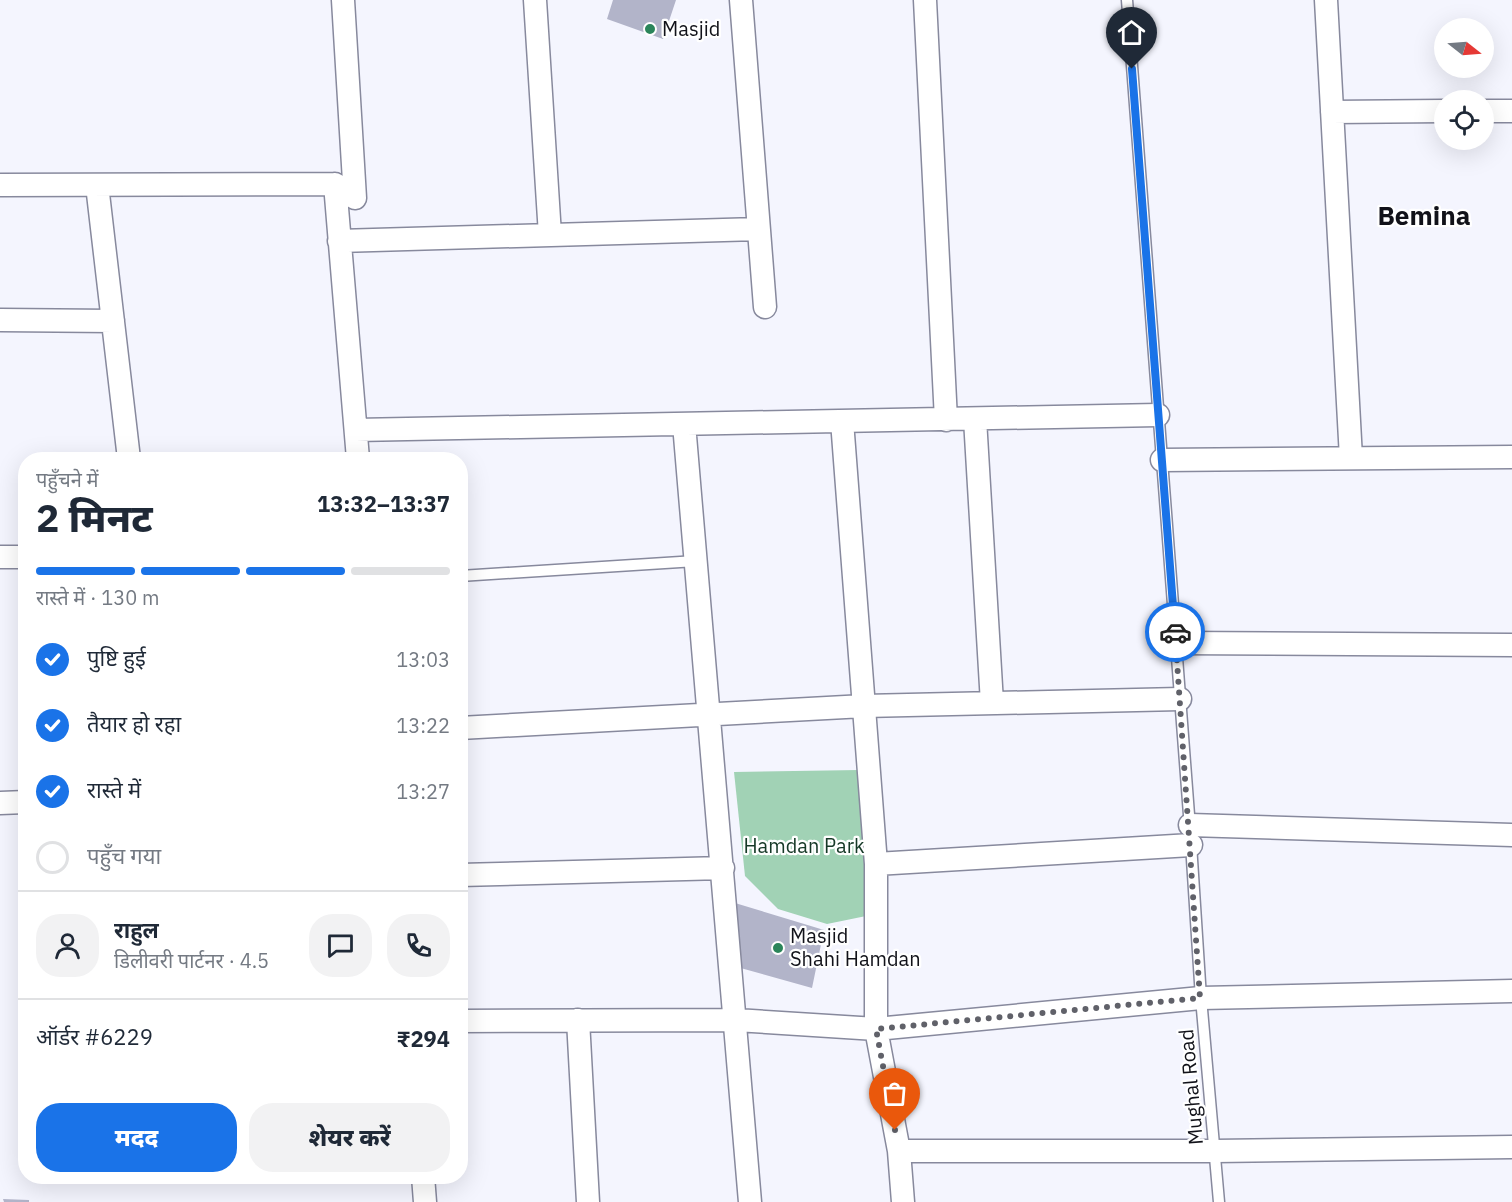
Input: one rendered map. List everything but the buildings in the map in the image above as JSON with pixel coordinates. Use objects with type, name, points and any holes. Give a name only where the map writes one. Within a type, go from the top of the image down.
[{"type":"street","points":[[0,185],[334,184],[355,198],[343,0]]},
{"type":"street","points":[[535,0],[550,235]]},
{"type":"street","points":[[741,0],[765,307]]},
{"type":"street","points":[[925,0],[946,420]]},
{"type":"street","points":[[1326,0],[1351,458]]},
{"type":"street","points":[[1332,112],[1434,111]]},
{"type":"street","points":[[1494,111],[1512,111]]},
{"type":"street","points":[[334,184],[358,452]]},
{"type":"street","points":[[97,185],[128,452]]},
{"type":"street","points":[[339,241],[758,229]]},
{"type":"street","points":[[0,320],[113,321]]},
{"type":"street","points":[[356,430],[1158,415]]},
{"type":"street","points":[[975,419],[992,703]]},
{"type":"street","points":[[842,421],[876,864],[876,1029],[899,1151],[903,1202]]},
{"type":"street","points":[[684,424],[750,1202]]},
{"type":"street","points":[[1162,460],[1512,457]]},
{"type":"street","points":[[0,557],[18,557]]},
{"type":"street","points":[[1176,643],[1512,645]]},
{"type":"street","points":[[468,728],[864,706],[1180,699]]},
{"type":"street","points":[[0,803],[18,802]]},
{"type":"street","points":[[876,864],[1190,835],[1512,835]]},
{"type":"street","points":[[468,875],[723,868]]},
{"type":"street","points":[[468,1021],[736,1020],[876,1029],[1200,998],[1512,991]]},
{"type":"street","points":[[578,1020],[588,1202]]},
{"type":"street","points":[[899,1151],[1215,1151],[1512,1147]]},
{"type":"street","points":[[424,1184],[425,1202]]},
{"type":"lane","name":"Mughal Road","points":[[1127,0],[1176,643],[1200,998],[1219,1202]]},
{"type":"lane","points":[[468,575],[696,561]]},
{"type":"green space","name":"Hamdan Park","points":[[859,770],[871,915],[827,924],[778,909],[745,876],[734,772]]},
{"type":"way so far","points":[[895,1130],[876,1029],[1200,998],[1190,825],[1175,632]]},
{"type":"place","name":"Masjid","points":[[650,29]]},
{"type":"place","name":"Masjid Shahi Hamdan","points":[[778,948]]},
{"type":"district","name":"Bemina","points":[[1424,216]]},
{"type":"route","points":[[1132,69],[1175,632]]}]
